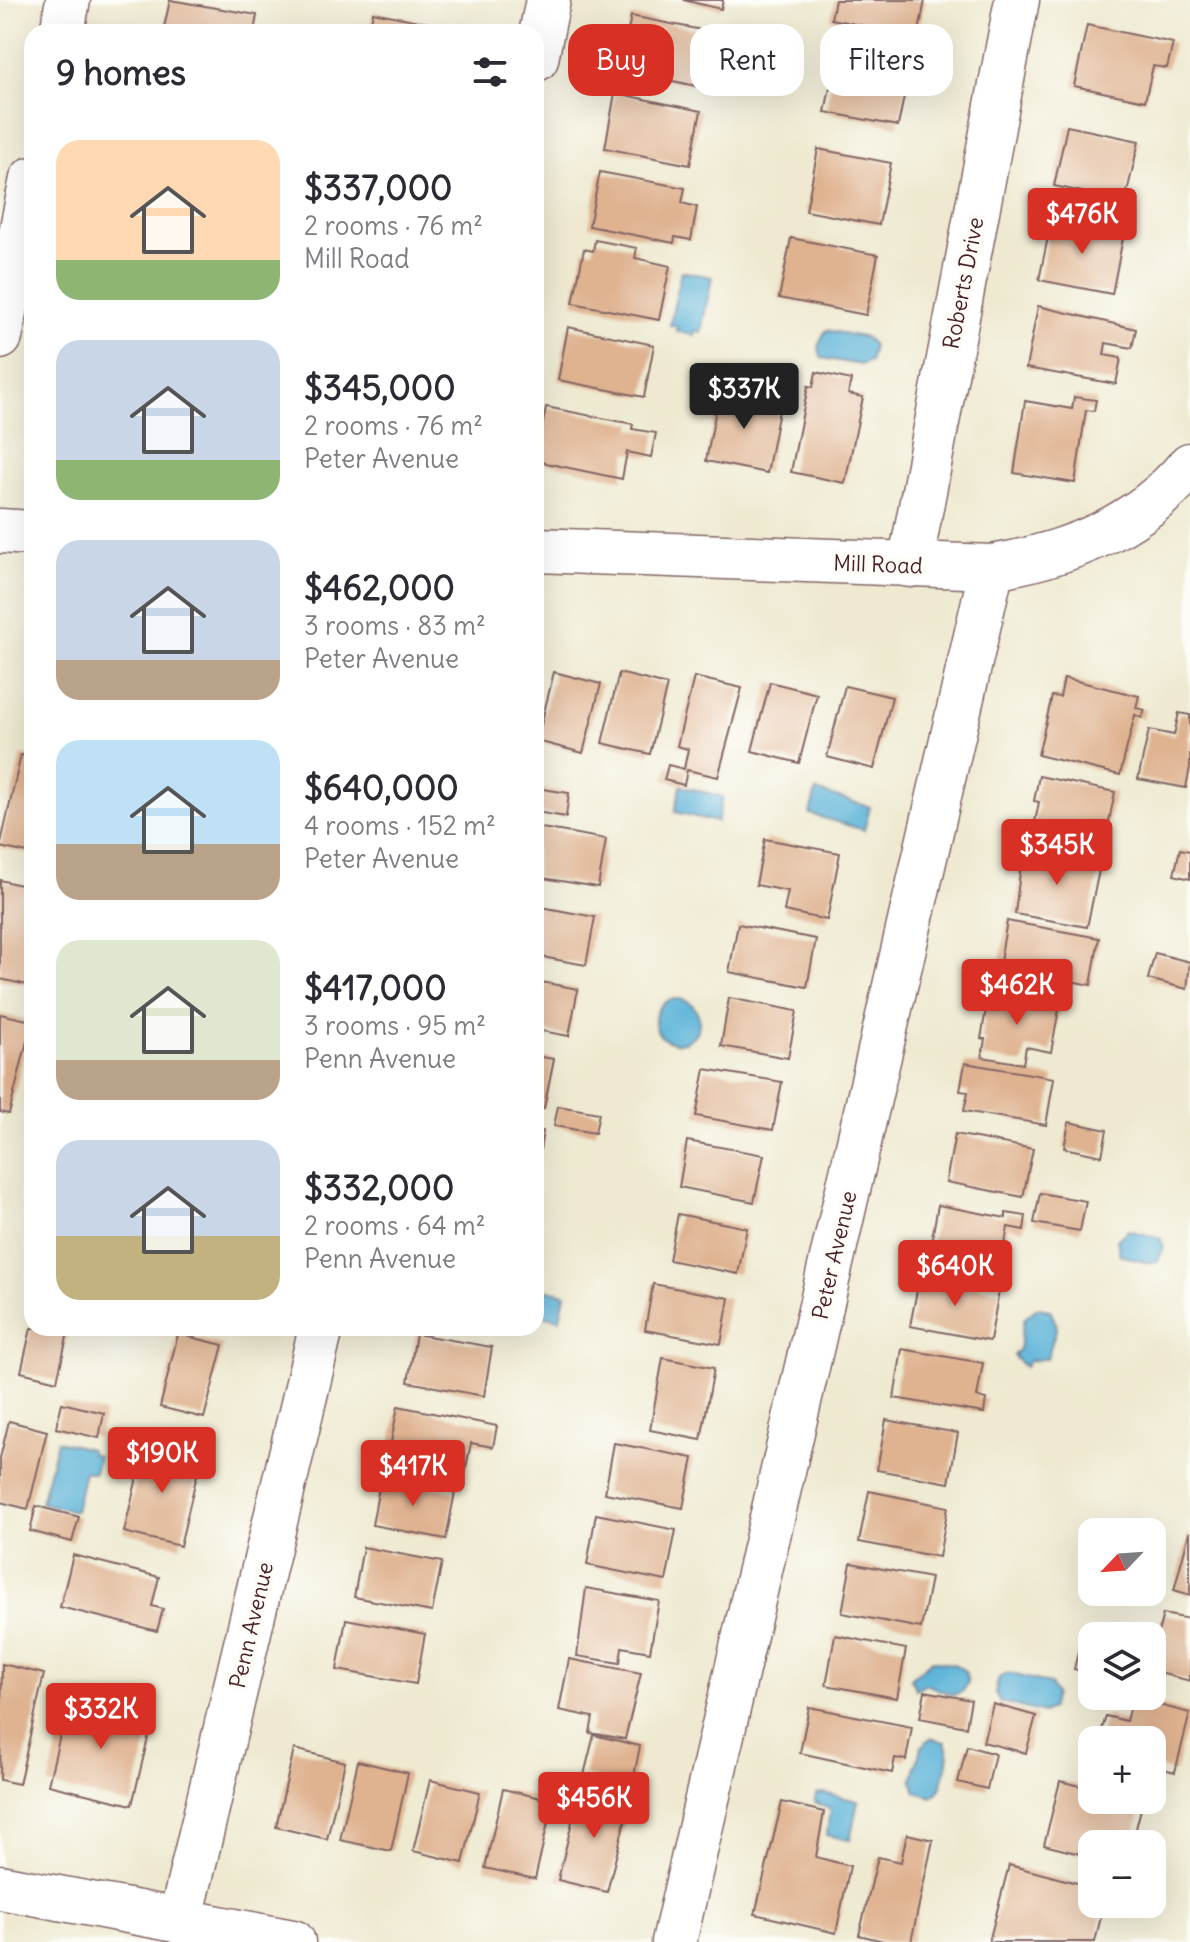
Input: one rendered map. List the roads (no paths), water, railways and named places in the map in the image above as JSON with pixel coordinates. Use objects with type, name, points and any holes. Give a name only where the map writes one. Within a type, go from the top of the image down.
[{"type":"street","points":[[64,24],[68,0]]},
{"type":"street","points":[[543,24],[548,0]]},
{"type":"street","name":"Roberts Drive","points":[[910,565],[1017,0]]},
{"type":"street","points":[[0,337],[24,218]]},
{"type":"street","name":"Mill Road","points":[[544,550],[992,567],[1043,559],[1099,538],[1145,509],[1190,465]]},
{"type":"street","points":[[0,531],[24,532]]},
{"type":"street","name":"Peter Avenue","points":[[674,1942],[992,567]]},
{"type":"street","name":"Penn Avenue","points":[[180,1922],[319,1336]]},
{"type":"street","points":[[0,1887],[103,1925],[180,1922],[293,1942]]},
{"type":"water","points":[[681,271],[712,277],[701,332],[695,330],[694,335],[677,331],[677,327],[670,325]]},
{"type":"water","points":[[827,330],[866,338],[873,345],[870,361],[861,365],[822,358],[820,344]]},
{"type":"water","points":[[681,786],[723,797],[717,822],[675,812]]},
{"type":"water","points":[[816,791],[870,807],[864,830],[810,814]]},
{"type":"water","points":[[677,999],[693,1005],[699,1021],[693,1037],[677,1043],[661,1037],[655,1021],[661,1005]]},
{"type":"water","points":[[1128,1230],[1160,1238],[1164,1247],[1158,1261],[1148,1263],[1120,1255],[1117,1240]]},
{"type":"water","points":[[544,1289],[565,1294],[560,1319],[544,1316]]},
{"type":"water","points":[[1037,1308],[1050,1310],[1057,1326],[1047,1358],[1029,1361],[1025,1367],[1013,1356],[1019,1349],[1024,1319]]},
{"type":"water","points":[[57,1441],[90,1449],[90,1453],[98,1456],[94,1473],[84,1471],[75,1511],[41,1503]]},
{"type":"water","points":[[932,1660],[956,1665],[965,1671],[968,1682],[963,1691],[953,1695],[925,1684],[916,1689],[911,1678]]},
{"type":"water","points":[[1008,1673],[1050,1684],[1055,1694],[1051,1709],[1043,1713],[1000,1702],[995,1693],[999,1678]]},
{"type":"water","points":[[930,1738],[945,1742],[949,1755],[941,1788],[932,1797],[916,1792],[912,1780],[921,1748]]},
{"type":"water","points":[[816,1794],[858,1801],[850,1840],[826,1835],[831,1810],[815,1802]]}]
